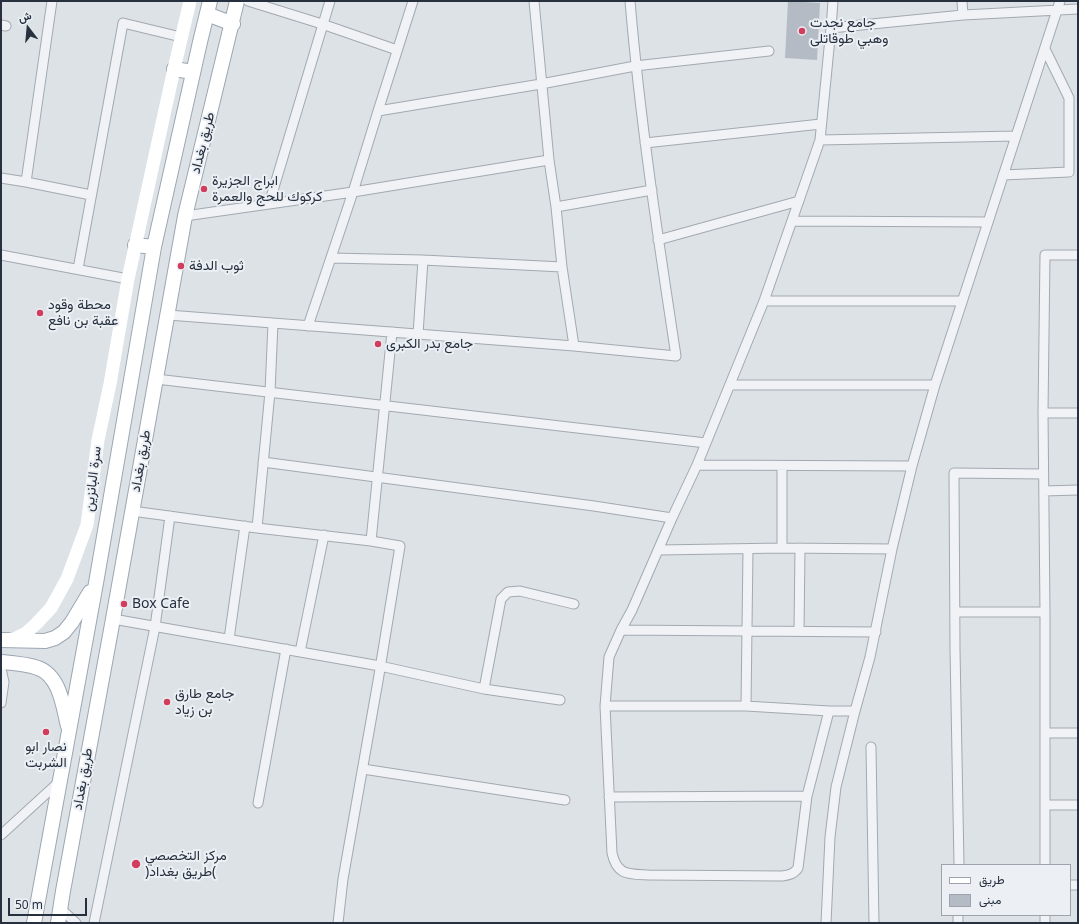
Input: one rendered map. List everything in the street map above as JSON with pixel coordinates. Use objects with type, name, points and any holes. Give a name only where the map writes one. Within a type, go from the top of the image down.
[{"type":"main road","name":"سرة البانزين","points":[[2,645],[26,633],[51,608],[67,579],[87,525],[98,440],[110,384],[127,282],[190,1]]},
{"type":"main road","name":"طريق بغداد","points":[[58,923],[185,216],[233,24],[237,1]]},
{"type":"main road","name":"طريق بغداد","points":[[34,923],[96,583],[154,246],[209,8]]},
{"type":"main road","points":[[209,8],[233,24]]},
{"type":"main road","points":[[174,69],[193,72]]},
{"type":"main road","points":[[135,245],[154,246]]},
{"type":"main road","points":[[2,645],[45,641],[55,638],[64,632],[72,622],[96,583]]},
{"type":"main road","points":[[1,662],[39,669],[54,680],[69,729]]},
{"type":"street","points":[[26,182],[52,1]]},
{"type":"street","points":[[248,1],[322,24],[397,50]]},
{"type":"street","points":[[269,204],[330,1]]},
{"type":"street","points":[[308,326],[354,192],[413,1]]},
{"type":"street","points":[[534,1],[549,160],[556,207],[562,267],[574,346]]},
{"type":"street","points":[[168,315],[574,346],[676,356],[658,240],[635,66],[630,1]]},
{"type":"street","points":[[829,712],[807,796],[798,868],[795,872],[790,875],[782,876],[649,875],[625,873],[618,868],[614,862],[612,853],[609,797],[606,706],[609,657],[632,610],[697,465],[764,301],[820,140],[833,1]]},
{"type":"street","points":[[962,1],[963,15]]},
{"type":"street","points":[[831,28],[1059,5],[1078,9]]},
{"type":"street","points":[[826,923],[830,838],[836,788],[876,632],[892,549],[912,466],[935,385],[1059,5]]},
{"type":"street","points":[[78,269],[123,23],[181,37]]},
{"type":"street","points":[[1003,175],[1069,172],[1069,98],[1045,49]]},
{"type":"street","points":[[378,111],[541,84],[635,66],[769,51]]},
{"type":"street","points":[[645,143],[821,124]]},
{"type":"street","points":[[820,140],[1016,136]]},
{"type":"street","points":[[185,216],[354,192],[549,160]]},
{"type":"street","points":[[1,178],[91,195]]},
{"type":"street","points":[[556,207],[652,190]]},
{"type":"street","points":[[658,240],[799,201]]},
{"type":"street","points":[[792,222],[988,222]]},
{"type":"street","points":[[1,255],[78,269],[127,282]]},
{"type":"street","points":[[1045,864],[1043,413],[1045,255],[1078,255]]},
{"type":"street","points":[[331,258],[423,260],[562,267]]},
{"type":"street","points":[[418,334],[423,260]]},
{"type":"street","points":[[764,301],[962,301]]},
{"type":"street","points":[[257,528],[270,392],[273,323]]},
{"type":"street","points":[[371,541],[392,332]]},
{"type":"street","points":[[156,378],[706,443]]},
{"type":"street","points":[[730,384],[935,385]]},
{"type":"street","points":[[1043,413],[1078,413]]},
{"type":"street","points":[[263,462],[594,506],[672,518]]},
{"type":"street","points":[[697,465],[912,466]]},
{"type":"street","points":[[782,466],[782,548]]},
{"type":"street","points":[[959,864],[955,649],[954,473],[1043,474]]},
{"type":"street","points":[[1044,490],[1078,490]]},
{"type":"street","points":[[132,511],[257,528],[371,541],[400,546],[343,879],[338,923]]},
{"type":"street","points":[[94,923],[155,627],[170,516]]},
{"type":"street","points":[[229,639],[245,526]]},
{"type":"street","points":[[300,652],[324,535]]},
{"type":"street","points":[[659,550],[782,548],[892,549]]},
{"type":"street","points":[[800,548],[800,631]]},
{"type":"street","points":[[746,706],[748,549]]},
{"type":"street","points":[[484,689],[501,599],[508,592],[520,591],[574,604]]},
{"type":"street","points":[[955,612],[1045,612]]},
{"type":"street","points":[[113,620],[380,666],[484,689],[560,700]]},
{"type":"street","points":[[621,630],[876,632]]},
{"type":"street","points":[[258,803],[286,649]]},
{"type":"street","points":[[1,669],[4,682],[1,703]]},
{"type":"street","points":[[606,706],[746,706],[829,712],[855,711]]},
{"type":"street","points":[[1045,733],[1078,733]]},
{"type":"street","points":[[871,747],[874,923]]},
{"type":"street","points":[[362,769],[565,800]]},
{"type":"street","points":[[1,835],[60,781]]},
{"type":"street","points":[[609,797],[807,796]]},
{"type":"street","points":[[1045,805],[1078,805]]},
{"type":"street","points":[[61,909],[76,923]]},
{"type":"building","name":"جامع نجدت وهبي طوقاتلى","points":[[788,1],[820,3],[817,60],[785,58]]},
{"type":"place","name":"جامع نجدت وهبي طوقاتلى","points":[[802,31]]},
{"type":"place","name":"ابراج الجزيرة كركوك للحج والعمرة","points":[[204,189]]},
{"type":"place","name":"ثوب الدفة","points":[[181,266]]},
{"type":"place","name":"محطة وقود عقبة بن نافع","points":[[40,313]]},
{"type":"place","name":"جامع بدر الكبرى","points":[[378,344]]},
{"type":"place","name":"Box Cafe","points":[[124,604]]},
{"type":"place","name":"جامع طارق بن زياد","points":[[167,702]]},
{"type":"place","name":"نصار ابو الشربت","points":[[46,732]]},
{"type":"place","name":"مركز التخصصي )طريق بغداد(","points":[[136,864]]}]
